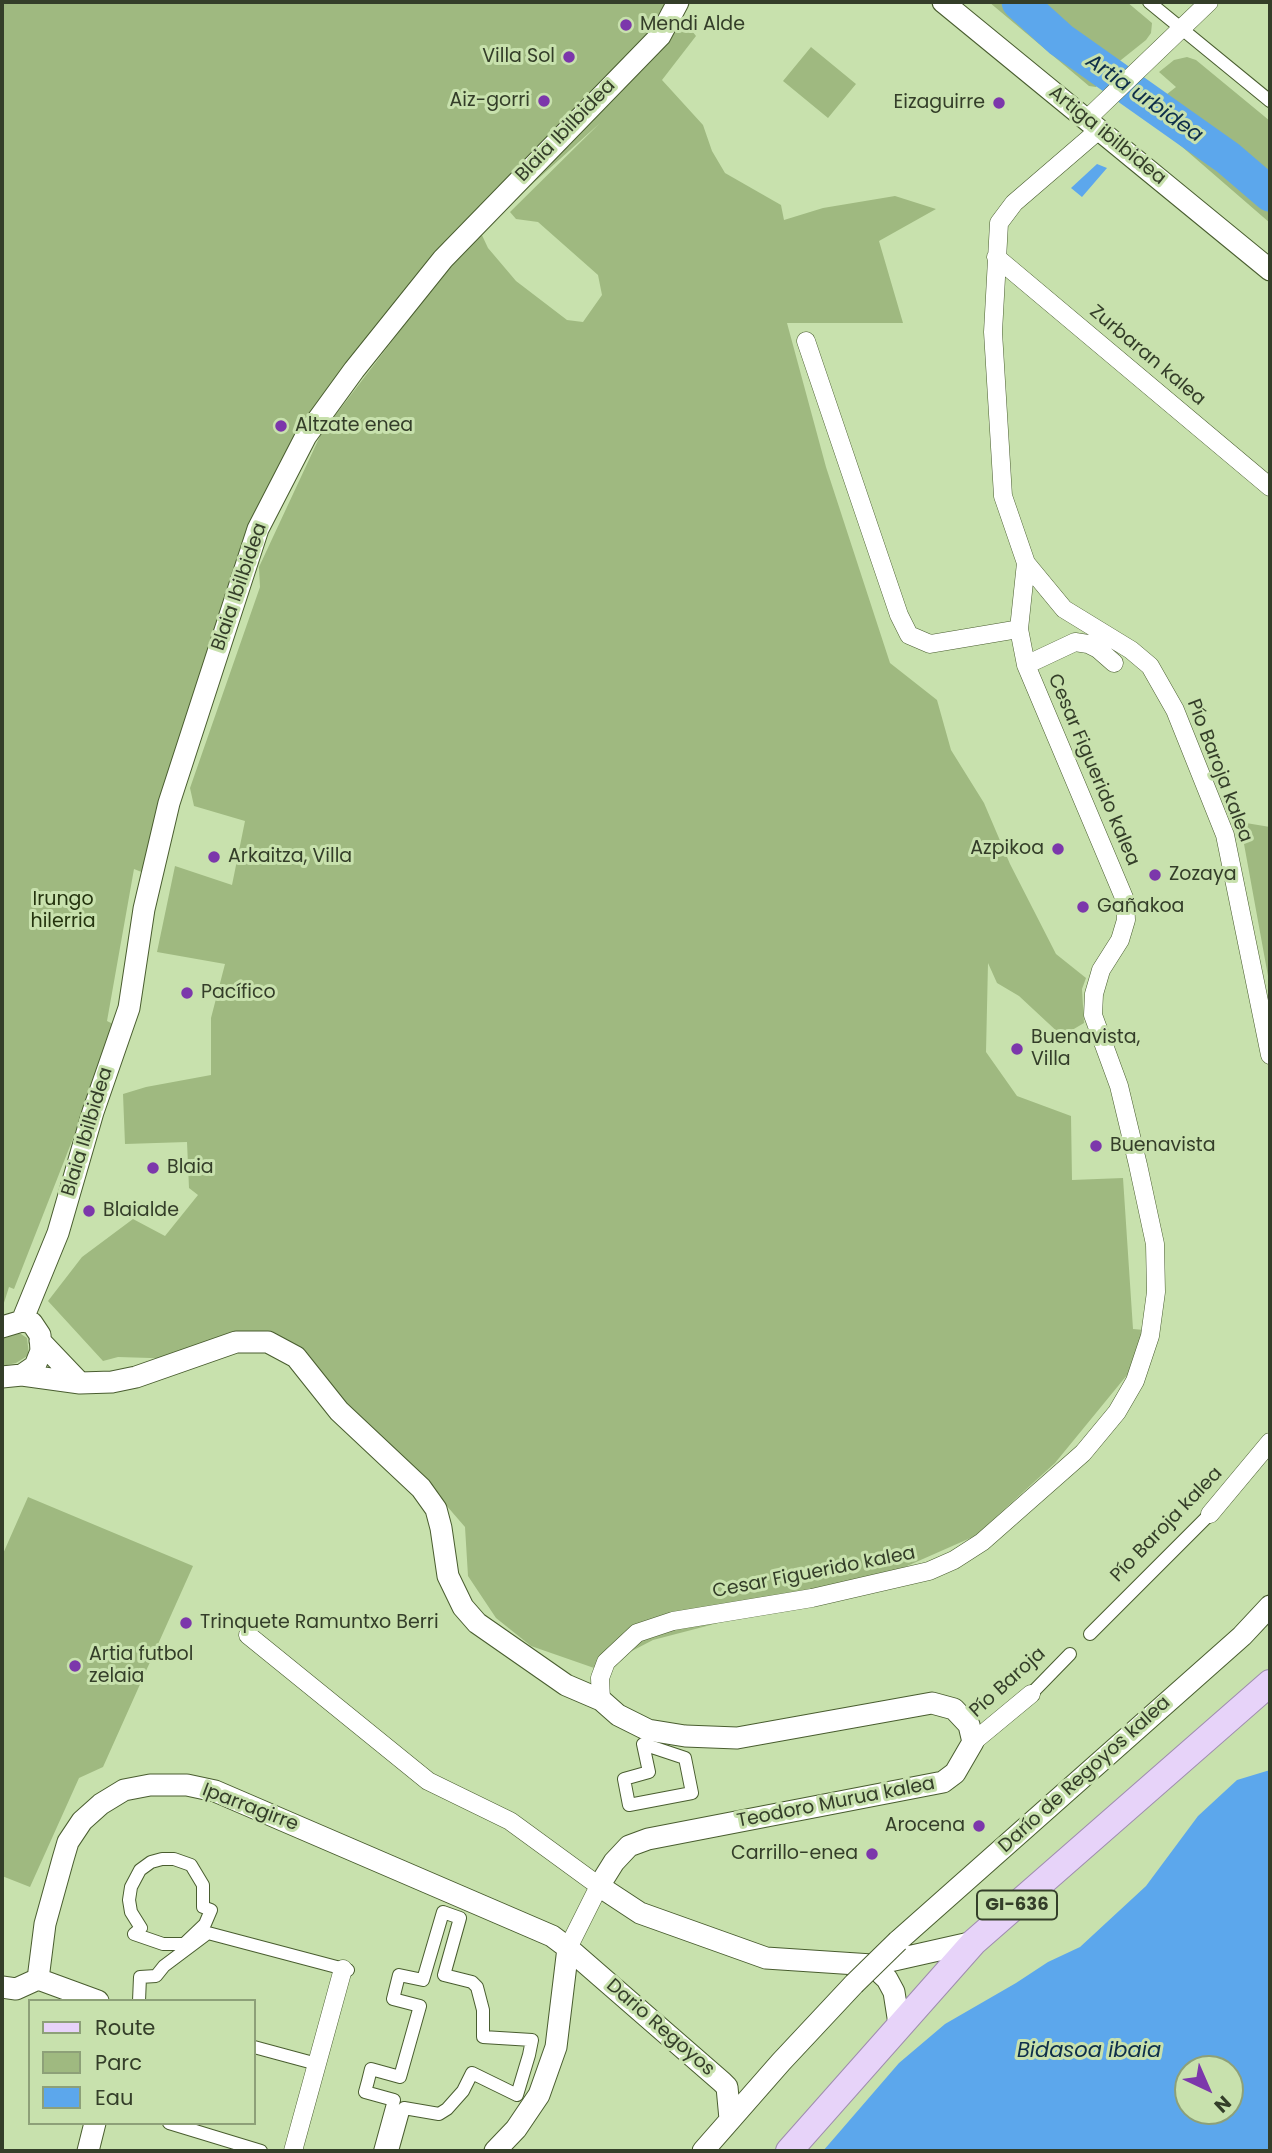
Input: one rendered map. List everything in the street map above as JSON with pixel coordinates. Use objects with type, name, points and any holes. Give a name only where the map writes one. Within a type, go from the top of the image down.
[{"type":"main road","name":"GI-636","points":[[789,2151],[974,1942],[1270,1683]]},
{"type":"street","name":"Blaia Ibilbidea","points":[[12,1376],[34,1366],[41,1351],[24,1328],[33,1294],[58,1233],[93,1111],[129,1008],[144,909],[169,803],[264,517],[306,436],[387,329],[452,250],[660,36],[678,2]]},
{"type":"street","name":"Artiga ibilbidea","points":[[943,2],[1270,270]]},
{"type":"street","points":[[1149,2],[1270,101]]},
{"type":"street","name":"Cesar Figuerido kalea","points":[[601,1700],[600,1678],[606,1662],[637,1633],[673,1621],[812,1598],[929,1571],[954,1560],[982,1542],[1083,1453],[1117,1412],[1135,1381],[1150,1336],[1156,1292],[1155,1244],[1119,1086],[1093,1016],[1094,994],[1101,970],[1120,940],[1126,920],[1125,900],[1026,665],[1019,629],[1026,563],[1003,496],[993,332],[996,257],[999,223],[1014,203],[1093,124],[1106,100],[1209,2]]},
{"type":"street","name":"Zurbaran kalea","points":[[996,257],[1270,487]]},
{"type":"street","points":[[806,341],[909,635],[930,644],[1019,629]]},
{"type":"street","name":"Pío Baroja kalea","points":[[1026,563],[1064,610],[1131,650],[1150,666],[1175,710],[1225,835],[1270,1055]]},
{"type":"street","points":[[1026,665],[1075,642],[1098,649],[1114,663]]},
{"type":"street","points":[[24,1328],[80,1383]]},
{"type":"street","points":[[12,1376],[80,1383],[112,1382],[136,1377],[236,1342],[268,1342],[296,1357],[339,1411],[421,1488],[436,1509],[448,1576],[463,1607],[477,1623],[566,1685],[601,1700],[618,1715],[648,1730],[685,1736],[737,1738],[932,1703],[954,1709],[969,1726],[973,1742]]},
{"type":"street","name":"Pío Baroja kalea","points":[[1090,1633],[1210,1514],[1270,1442]]},
{"type":"street","name":"Darío de Regoyos kalea","points":[[769,2075],[898,1941],[1242,1636],[1270,1606]]},
{"type":"street","points":[[248,1635],[428,1781],[510,1821],[640,1913],[766,1958],[872,1965],[974,1942]]},
{"type":"street","name":"Pío Baroja","points":[[973,1742],[1031,1694],[1070,1654]]},
{"type":"street","name":"Teodoro Murua kalea","points":[[599,1886],[629,1846],[648,1839],[943,1782],[956,1773],[973,1742]]},
{"type":"street","points":[[643,1744],[685,1758],[692,1793],[629,1804],[624,1779],[649,1772],[643,1744]]},
{"type":"street","name":"Iparragirre","points":[[38,1979],[45,1924],[68,1842],[82,1821],[101,1804],[124,1790],[150,1785],[215,1790],[552,1936],[568,1948]]},
{"type":"street","points":[[174,1859],[191,1865],[203,1885],[203,1907],[211,1910],[205,1924],[184,1944],[163,1944],[134,1934],[141,1928],[131,1912],[130,1889],[140,1870],[151,1862],[174,1859]]},
{"type":"street","points":[[495,2151],[516,2129],[539,2095],[556,2047],[568,1948],[599,1886]]},
{"type":"street","points":[[380,2151],[394,2101],[365,2092],[371,2069],[400,2077],[420,2006],[393,1998],[400,1975],[423,1980],[443,1912],[460,1918],[444,1975],[472,1982],[477,1987],[483,2010],[483,2037],[532,2040],[529,2056],[517,2095],[472,2073],[463,2091],[439,2114],[404,2108],[392,2151]]},
{"type":"street","points":[[139,1999],[140,1977],[156,1976],[164,1966],[208,1933],[346,1970],[293,2151]]},
{"type":"street","name":"Dario Regoyos","points":[[568,1948],[727,2088],[730,2119]]},
{"type":"street","points":[[872,1965],[887,1979],[894,1992],[899,2024]]},
{"type":"street","points":[[2,1987],[16,1989],[38,1979],[93,1999]]},
{"type":"street","points":[[256,2048],[317,2064]]},
{"type":"street","points":[[727,2088],[769,2075]]},
{"type":"street","points":[[703,2151],[769,2075]]},
{"type":"street","points":[[88,2151],[94,2125]]},
{"type":"street","points":[[176,2125],[261,2151]]},
{"type":"green space","name":"Irungo hilerria","points":[[5,2],[669,2],[696,36],[662,80],[703,125],[712,151],[725,173],[781,205],[784,220],[823,208],[895,196],[936,209],[879,241],[903,323],[787,323],[826,467],[890,663],[937,700],[951,750],[984,803],[1010,864],[1056,954],[1086,978],[1082,989],[1084,1023],[1062,1036],[1019,996],[997,983],[988,963],[986,1052],[1017,1096],[1071,1116],[1072,1180],[1123,1178],[1133,1329],[1144,1330],[1132,1369],[1055,1463],[975,1536],[864,1585],[653,1640],[597,1669],[531,1646],[496,1618],[468,1576],[465,1527],[420,1475],[284,1343],[183,1359],[118,1357],[103,1361],[48,1301],[82,1257],[133,1219],[165,1236],[198,1195],[189,1188],[187,1142],[125,1144],[123,1094],[211,1075],[211,1018],[225,964],[157,952],[175,866],[232,885],[245,821],[194,806],[190,788],[260,587],[259,567],[321,434],[441,277],[306,436],[258,529],[144,873],[134,869],[107,1021],[117,1026],[14,1289],[9,1287],[2,1309],[2,9]],"holes":[[[600,123],[510,212],[516,219],[538,222],[598,275],[602,295],[583,322],[567,320],[516,281],[488,248],[480,231]]]},
{"type":"green space","points":[[989,2],[1127,2],[1152,23],[1151,33],[1111,68],[1096,87],[1089,86]]},
{"type":"green space","points":[[811,47],[856,84],[828,118],[783,81]]},
{"type":"green space","points":[[1187,57],[1196,60],[1270,121],[1270,223],[1143,113],[1176,87],[1159,72],[1174,60]]},
{"type":"green space","points":[[1240,822],[1270,827],[1270,987]]},
{"type":"green space","points":[[18,1332],[27,1338],[29,1355],[16,1363],[2,1366],[2,1336]]},
{"type":"green space","name":"Artia futbol zelaia","points":[[28,1497],[193,1566],[103,1767],[79,1778],[30,1887],[2,1876],[2,1556]]},
{"type":"water","points":[[1097,164],[1107,168],[1082,197],[1071,188]]},
{"type":"water","name":"Bidasoa ibaia","points":[[1270,1770],[1270,2151],[823,2151],[899,2063],[945,2024],[1048,1962],[1080,1947],[1146,1886],[1198,1816],[1237,1780]]},
{"type":"waterway","name":"Artia urbidea","points":[[1019,2],[1061,40],[1228,158],[1270,194]]},
{"type":"place","name":"Mendi Alde","points":[[626,25]]},
{"type":"place","name":"Villa Sol","points":[[569,57]]},
{"type":"place","name":"Aiz-gorri","points":[[544,101]]},
{"type":"place","name":"Eizaguirre","points":[[999,103]]},
{"type":"place","name":"Altzate enea","points":[[281,426]]},
{"type":"place","name":"Azpikoa","points":[[1058,849]]},
{"type":"place","name":"Arkaitza, Villa","points":[[214,857]]},
{"type":"place","name":"Zozaya","points":[[1155,875]]},
{"type":"place","name":"Gañakoa","points":[[1083,907]]},
{"type":"place","name":"Pacífico","points":[[187,993]]},
{"type":"place","name":"Buenavista, Villa","points":[[1017,1049]]},
{"type":"place","name":"Buenavista","points":[[1096,1146]]},
{"type":"place","name":"Blaia","points":[[153,1168]]},
{"type":"place","name":"Blaialde","points":[[89,1211]]},
{"type":"place","name":"Trinquete Ramuntxo Berri","points":[[186,1623]]},
{"type":"place","name":"Artia futbol zelaia","points":[[75,1666]]},
{"type":"place","name":"Arocena","points":[[979,1826]]},
{"type":"place","name":"Carrillo-enea","points":[[872,1854]]}]
